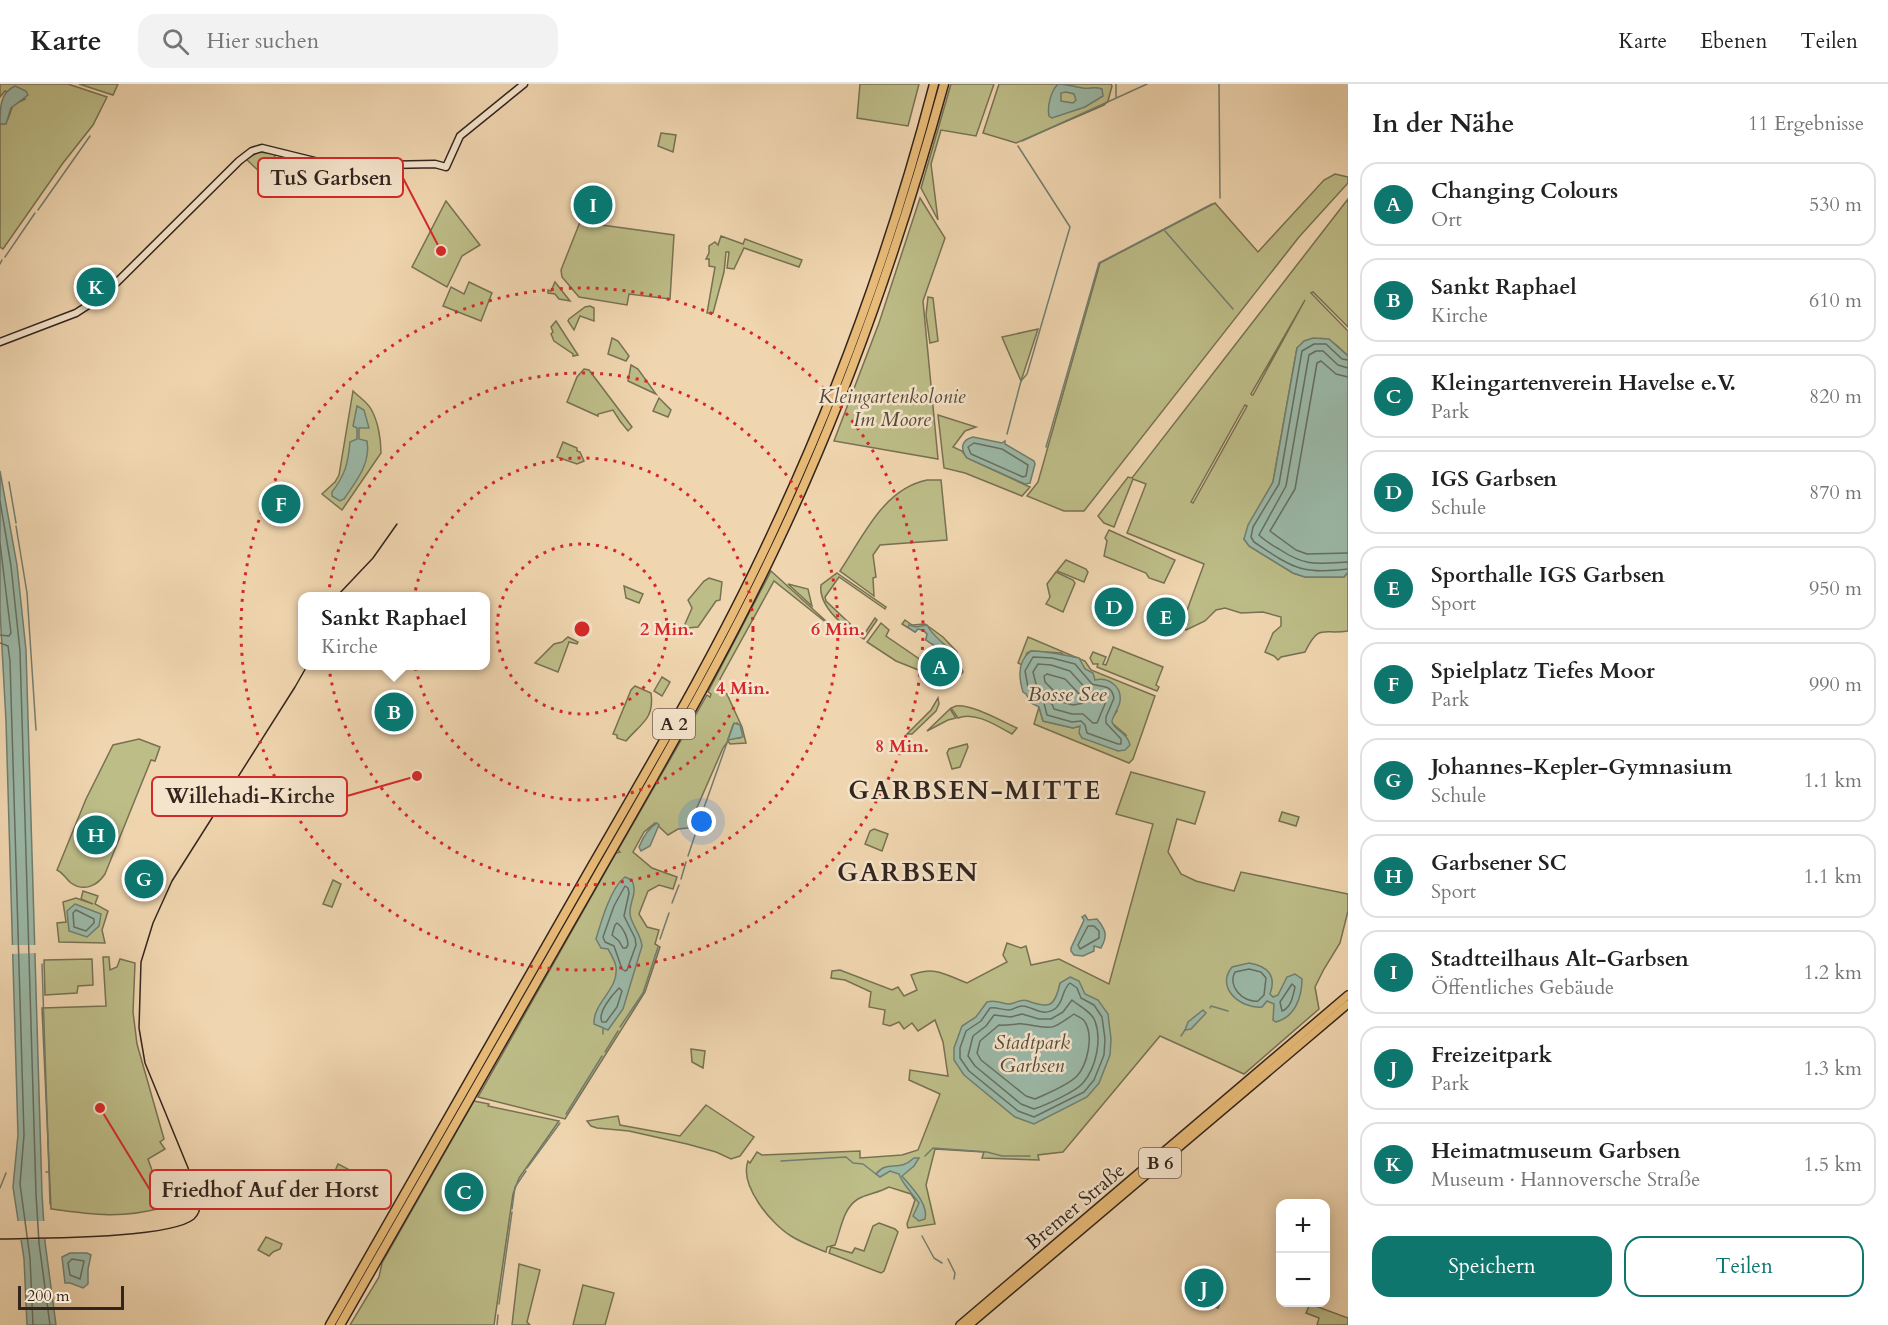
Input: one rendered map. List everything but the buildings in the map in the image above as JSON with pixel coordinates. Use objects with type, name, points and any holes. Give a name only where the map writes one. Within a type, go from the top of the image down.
[{"type":"highway","name":"A 2","points":[[330,1325],[703,672],[746,587],[801,468],[850,348],[904,192],[934,84]]},
{"type":"highway","name":"A 2","points":[[340,1325],[651,783],[712,675],[748,604],[807,480],[859,351],[902,227],[944,84]]},
{"type":"main road","points":[[0,342],[76,313],[104,295],[239,161],[255,149],[270,148],[335,166],[435,164],[446,167],[460,136],[524,84]]},
{"type":"main road","name":"Bremer Straße","points":[[960,1325],[1348,995]]},
{"type":"main road","name":"Bremer Straße","points":[[969,1325],[1348,1004]]},
{"type":"green space","points":[[0,84],[68,84],[107,97],[93,125],[63,163],[3,249],[0,247],[0,124],[4,124],[8,119],[13,105],[25,99],[5,91],[0,97]]},
{"type":"green space","points":[[79,84],[118,84],[113,95]]},
{"type":"green space","points":[[860,84],[919,84],[908,126],[857,118]]},
{"type":"green space","points":[[951,84],[994,84],[976,136],[941,130],[931,164],[938,220],[921,188]]},
{"type":"green space","points":[[999,84],[1111,84],[1112,86],[1108,101],[1104,105],[1016,143],[983,133]]},
{"type":"green space","points":[[661,133],[676,135],[673,152],[658,146]]},
{"type":"green space","points":[[259,152],[276,154],[264,176],[246,159]]},
{"type":"green space","points":[[1335,174],[1348,177],[1348,183],[1299,237],[1084,511],[1064,511],[1027,496],[1038,482],[1100,263],[1215,203],[1258,252],[1324,180]]},
{"type":"green space","name":"Kleingartenkolonie Im Moore","points":[[920,198],[945,238],[923,301],[938,459],[834,441],[879,323]]},
{"type":"green space","points":[[1348,199],[1348,327],[1313,292],[1311,293],[1348,331],[1348,356],[1335,344],[1324,339],[1313,340],[1297,348],[1273,482],[1244,539],[1249,546],[1293,573],[1305,577],[1344,577],[1348,572],[1348,631],[1322,632],[1314,637],[1305,652],[1281,657],[1278,660],[1265,652],[1273,633],[1281,626],[1281,617],[1263,612],[1241,613],[1225,608],[1216,610],[1205,621],[1186,630],[1182,624],[1204,564],[1127,533],[1146,484],[1133,479],[1114,527],[1104,523],[1098,516],[1128,477],[1132,478]],"holes":[[[1305,300],[1253,395],[1252,395],[1251,394]],[[1245,405],[1247,406],[1193,503],[1191,502]]]},
{"type":"green space","points":[[446,201],[480,245],[462,256],[447,287],[412,267]]},
{"type":"green space","points":[[580,222],[674,235],[670,299],[629,294],[627,305],[579,297],[562,277],[561,270]]},
{"type":"green space","points":[[721,236],[743,244],[745,239],[802,260],[799,267],[744,248],[734,269],[727,268],[729,252],[726,252],[724,272],[713,313],[707,313],[715,267],[709,266],[709,259],[706,259],[709,246],[715,242],[718,245]]},
{"type":"green space","points":[[469,282],[492,293],[481,321],[443,306],[451,287],[464,294]]},
{"type":"green space","points":[[555,282],[570,301],[559,299],[555,294],[548,293]]},
{"type":"green space","points":[[928,297],[933,298],[938,341],[930,343],[926,315]]},
{"type":"green space","points":[[590,306],[594,308],[594,321],[580,316],[574,330],[569,319]]},
{"type":"green space","points":[[556,321],[578,355],[573,356],[554,341],[551,327]]},
{"type":"green space","points":[[1038,329],[1021,381],[1002,337]]},
{"type":"green space","points":[[612,338],[618,341],[629,356],[626,361],[608,354]]},
{"type":"green space","points":[[631,365],[638,369],[656,394],[628,381]]},
{"type":"green space","points":[[584,369],[589,370],[632,427],[628,431],[613,410],[598,414],[598,416],[567,402],[577,377]]},
{"type":"green space","points":[[353,391],[371,409],[379,430],[381,453],[342,510],[322,494],[339,475]]},
{"type":"green space","points":[[659,398],[671,410],[668,417],[653,411]]},
{"type":"green space","points":[[938,415],[976,427],[965,431],[953,447],[962,451],[967,458],[1030,487],[1022,496],[965,473],[944,468]]},
{"type":"green space","points":[[563,442],[577,448],[584,461],[577,464],[557,457]]},
{"type":"green space","points":[[927,480],[941,480],[947,540],[880,545],[873,555],[876,577],[873,578],[874,596],[840,571],[886,504],[898,493]]},
{"type":"green space","points":[[283,495],[289,500],[278,514],[272,509]]},
{"type":"green space","points":[[1109,530],[1175,560],[1164,583],[1104,556],[1107,541],[1105,538]]},
{"type":"green space","points":[[1066,560],[1086,569],[1088,572],[1084,582],[1057,571]]},
{"type":"green space","points":[[771,571],[838,632],[774,581],[720,679],[742,727],[746,743],[730,744],[728,741],[723,748],[688,828],[678,829],[668,835],[655,823],[644,832],[633,852],[652,868],[677,877],[673,889],[659,885],[648,891],[639,914],[647,927],[659,930],[655,944],[660,947],[645,992],[565,1119],[478,1097],[616,853],[620,852],[618,850],[707,695],[710,697],[711,694],[708,692]],"holes":[[[737,723],[740,726],[740,738],[728,739],[733,725]]]},
{"type":"green space","points":[[1056,572],[1075,583],[1063,612],[1046,604],[1050,597],[1047,584]]},
{"type":"green space","points":[[837,573],[886,607],[885,609],[839,577],[825,597],[826,601],[863,636],[875,618],[877,620],[864,639],[842,624],[824,601],[821,585]]},
{"type":"green space","points":[[709,578],[722,582],[720,600],[716,601],[698,627],[687,628],[685,624],[692,608],[688,600]]},
{"type":"green space","points":[[788,584],[808,589],[812,606]]},
{"type":"green space","points":[[624,586],[643,594],[639,603],[626,598]]},
{"type":"green space","points":[[905,620],[912,625],[925,624],[943,637],[957,652],[963,672],[953,678],[941,679],[896,661],[867,642],[881,623],[889,630],[886,636],[921,660],[930,648],[947,659],[949,656],[926,640],[927,634],[923,630],[918,629],[915,632],[902,624]]},
{"type":"green space","points":[[568,637],[578,642],[577,644],[569,642],[558,672],[535,663],[554,644]]},
{"type":"green space","points":[[1028,637],[1076,657],[1067,657],[1061,653],[1031,651],[1027,653],[1022,665],[1018,663]]},
{"type":"green space","points":[[1113,647],[1163,667],[1156,685],[1159,687],[1157,691],[1097,667],[1098,664],[1093,664],[1090,658],[1093,652],[1106,657],[1103,664],[1106,665]]},
{"type":"green space","points":[[1076,657],[1085,661],[1091,670],[1155,696],[1133,759],[1129,763],[1034,724],[1039,707],[1043,721],[1073,728],[1081,726],[1082,738],[1091,740],[1126,735],[1112,723],[1111,720],[1117,711]]},
{"type":"green space","points":[[662,677],[670,682],[662,696],[654,691]]},
{"type":"green space","points":[[635,686],[651,693],[651,709],[649,715],[626,741],[613,734],[631,690]]},
{"type":"green space","points":[[938,698],[939,704],[936,711],[912,734],[907,734],[931,710]]},
{"type":"green space","points":[[956,706],[978,710],[1017,728],[1012,734],[979,718],[965,716],[958,718],[951,708]]},
{"type":"green space","points":[[950,709],[956,718],[927,731]]},
{"type":"green space","points":[[139,739],[160,747],[155,761],[151,760],[105,874],[98,882],[90,886],[76,886],[57,870],[86,799],[113,745]]},
{"type":"green space","points":[[967,744],[968,747],[960,767],[952,769],[947,753],[949,749]]},
{"type":"green space","name":"Stadtpark Garbsen","points":[[1131,772],[1205,792],[1195,824],[1177,819],[1168,852],[1181,874],[1196,881],[1234,891],[1241,872],[1348,894],[1348,911],[1340,943],[1315,987],[1319,1009],[1244,1074],[1160,1036],[1063,1152],[1038,1155],[1039,1160],[982,1158],[984,1152],[935,1149],[926,1185],[935,1224],[908,1228],[907,1224],[915,1200],[911,1194],[889,1187],[861,1197],[853,1203],[843,1219],[835,1245],[827,1247],[826,1252],[791,1236],[766,1213],[752,1192],[746,1171],[748,1161],[750,1163],[757,1152],[762,1155],[860,1151],[860,1158],[902,1155],[918,1150],[940,1094],[909,1080],[910,1070],[948,1076],[943,1042],[935,1020],[918,1031],[912,1023],[904,1029],[899,1022],[890,1026],[883,1024],[885,1010],[869,1007],[871,992],[845,980],[831,978],[832,971],[840,970],[892,990],[898,987],[904,996],[917,990],[911,975],[920,972],[940,972],[967,983],[1007,962],[1003,955],[1007,943],[1021,948],[1026,946],[1031,965],[1059,959],[1109,984],[1153,824],[1116,814]]},
{"type":"green space","points":[[1282,812],[1299,817],[1296,826],[1279,821]]},
{"type":"green space","points":[[874,829],[888,834],[882,851],[865,844],[870,831]]},
{"type":"green space","points":[[333,880],[341,884],[332,907],[323,904]]},
{"type":"green space","points":[[83,891],[98,896],[95,904],[108,911],[102,930],[105,943],[59,942],[57,923],[66,922],[63,902],[76,898],[93,904],[81,899]]},
{"type":"green space","points":[[103,957],[109,957],[110,970],[117,967],[120,959],[135,963],[133,1012],[137,1044],[164,1139],[160,1142],[165,1149],[148,1159],[165,1207],[150,1211],[95,1214],[51,1209],[42,1008],[106,1006]]},
{"type":"green space","points":[[92,959],[93,985],[78,986],[77,993],[45,995],[44,960]]},
{"type":"green space","points":[[691,1049],[705,1051],[703,1068],[692,1062]]},
{"type":"green space","points":[[474,1101],[559,1121],[519,1178],[513,1194],[494,1325],[350,1325],[379,1277],[382,1263]]},
{"type":"green space","points":[[706,1105],[754,1137],[740,1156],[731,1159],[687,1144],[629,1131],[597,1128],[591,1126],[587,1121],[618,1116],[620,1125],[680,1136]]},
{"type":"green space","points":[[338,1164],[348,1169],[343,1182],[332,1178]]},
{"type":"green space","points":[[879,1223],[898,1232],[884,1271],[881,1273],[829,1253],[831,1247],[852,1253],[855,1248],[864,1251],[873,1226]]},
{"type":"green space","points":[[266,1237],[282,1244],[280,1249],[269,1256],[258,1250]]},
{"type":"green space","points":[[519,1264],[540,1270],[527,1322],[530,1325],[512,1325]]},
{"type":"green space","points":[[1202,1280],[1223,1296],[1218,1308],[1190,1296]]},
{"type":"green space","points":[[583,1285],[614,1293],[605,1325],[573,1325]]},
{"type":"green space","points":[[1309,1307],[1318,1307],[1348,1318],[1348,1325],[1317,1325],[1319,1318],[1306,1313]]},
{"type":"water","points":[[1058,84],[1064,84],[1083,88],[1099,88],[1102,89],[1103,96],[1085,107],[1052,118],[1049,116],[1049,108]],"holes":[[[1061,93],[1074,94],[1076,100],[1073,103],[1061,101]]]},
{"type":"water","points":[[15,86],[26,91],[28,95],[11,108],[6,124],[0,124],[4,97],[6,92]]},
{"type":"water","points":[[1313,338],[1329,339],[1348,356],[1348,572],[1344,577],[1305,577],[1293,573],[1249,546],[1244,539],[1248,525],[1273,482],[1297,348],[1304,341]]},
{"type":"water","points":[[357,406],[364,410],[369,428],[359,428],[359,439],[367,441],[367,457],[358,479],[344,499],[340,501],[332,496],[332,492],[345,469],[350,442],[357,439],[357,428],[353,426]]},
{"type":"water","points":[[973,437],[1002,443],[1005,441],[1005,444],[1034,461],[1030,483],[1025,484],[967,458],[963,445],[966,440]]},
{"type":"water","points":[[0,471],[17,565],[26,650],[42,1194],[45,1242],[56,1325],[27,1325],[24,1259],[13,1187],[18,1135],[6,721],[0,611]]},
{"type":"water","points":[[909,625],[916,627],[927,625],[953,655],[950,656],[926,640],[927,634],[923,630],[918,629],[915,632],[908,627]]},
{"type":"water","name":"Bosse See","points":[[1031,651],[1079,658],[1085,669],[1093,673],[1095,680],[1109,681],[1116,687],[1120,701],[1112,722],[1130,745],[1125,750],[1118,751],[1082,738],[1079,733],[1080,726],[1073,728],[1043,721],[1039,707],[1031,703],[1023,692],[1021,682],[1021,665]]},
{"type":"water","points":[[734,723],[740,725],[743,737],[728,740]]},
{"type":"water","points":[[657,823],[659,825],[650,846],[641,851],[639,847],[644,836]]},
{"type":"water","points":[[625,877],[632,880],[634,885],[630,914],[642,946],[623,1009],[608,1030],[594,1024],[595,1016],[614,983],[616,967],[608,949],[601,948],[596,939],[611,897]]},
{"type":"water","points":[[75,904],[101,914],[99,926],[87,937],[69,931],[67,911]]},
{"type":"water","points":[[1085,915],[1088,920],[1097,919],[1104,930],[1105,940],[1101,948],[1094,946],[1094,951],[1083,956],[1074,955],[1071,948],[1084,920],[1082,917]]},
{"type":"water","points":[[1249,963],[1261,966],[1269,972],[1272,982],[1270,994],[1273,997],[1278,995],[1287,977],[1295,974],[1302,979],[1299,999],[1288,1016],[1276,1022],[1273,1020],[1274,1004],[1267,1001],[1262,1007],[1254,1007],[1246,1005],[1233,996],[1228,989],[1228,975],[1232,967]]},
{"type":"water","points":[[1070,977],[1079,981],[1085,994],[1098,1000],[1108,1014],[1110,1055],[1099,1083],[1087,1097],[1034,1124],[1015,1117],[964,1075],[954,1060],[954,1048],[962,1026],[976,1017],[987,1002],[1010,1004],[1023,1000],[1041,1005],[1050,1004],[1056,997],[1060,983]]},
{"type":"water","points":[[1203,1010],[1206,1013],[1191,1029],[1185,1030],[1188,1022]]},
{"type":"water","points":[[914,1158],[919,1158],[914,1166],[902,1176],[922,1202],[926,1213],[925,1219],[919,1221],[913,1216],[919,1203],[899,1174],[890,1171],[880,1177],[876,1174],[885,1167],[903,1165]]},
{"type":"water","points":[[70,1253],[91,1255],[88,1284],[83,1288],[65,1283],[62,1257]]},
{"type":"pier","points":[[10,945],[37,945],[37,953],[10,954]]},
{"type":"pier","points":[[16,1221],[47,1221],[48,1239],[18,1240]]},
{"type":"waterway","points":[[1116,84],[1116,97]]},
{"type":"waterway","points":[[1022,141],[1147,84]]},
{"type":"waterway","points":[[1219,84],[1220,198]]},
{"type":"waterway","points":[[38,210],[90,136]]},
{"type":"waterway","points":[[1007,434],[1021,381],[1027,374],[1070,227],[1018,146]]},
{"type":"waterway","points":[[1046,447],[1099,263],[1212,204]]},
{"type":"waterway","points":[[5,257],[35,213]]},
{"type":"waterway","points":[[1165,231],[1233,309]]},
{"type":"waterway","points":[[0,264],[2,260]]},
{"type":"waterway","points":[[9,482],[16,523]]},
{"type":"waterway","points":[[16,526],[27,593],[36,730]]},
{"type":"waterway","points":[[701,816],[728,740]]},
{"type":"waterway","points":[[688,856],[698,826]]},
{"type":"waterway","points":[[681,879],[686,862]]},
{"type":"waterway","points":[[672,903],[679,885]]},
{"type":"waterway","points":[[660,939],[669,913]]},
{"type":"waterway","points":[[620,1027],[643,993],[658,947]]},
{"type":"waterway","points":[[42,964],[49,1172],[46,1172]]},
{"type":"waterway","points":[[1210,1008],[1211,1006],[1228,1011]]},
{"type":"waterway","points":[[603,1029],[603,1034]]},
{"type":"waterway","points":[[1181,1036],[1185,1030]]},
{"type":"waterway","points":[[605,1052],[618,1031]]},
{"type":"waterway","points":[[566,1114],[602,1056]]},
{"type":"waterway","points":[[527,1168],[560,1123]]},
{"type":"waterway","points":[[925,1156],[933,1148],[987,1152],[1002,1156],[1030,1156]]},
{"type":"waterway","points":[[781,1161],[846,1157],[853,1163],[863,1164],[876,1174]]},
{"type":"waterway","points":[[512,1209],[515,1187],[526,1171]]},
{"type":"waterway","points":[[49,1172],[50,1204]]},
{"type":"waterway","points":[[0,1188],[6,1173]]},
{"type":"waterway","points":[[499,1304],[512,1212]]},
{"type":"waterway","points":[[922,1236],[934,1258],[942,1263]]},
{"type":"waterway","points":[[948,1259],[955,1273],[954,1279]]},
{"type":"waterway","points":[[497,1325],[498,1315]]},
{"type":"tram line","points":[[341,592],[373,558],[397,524]]},
{"type":"tram line","points":[[0,1239],[132,1234],[180,1226],[194,1219],[198,1214],[200,1197],[145,1063],[139,1028],[141,962],[153,923],[172,881],[305,670]]},
{"type":"place","name":"Stadtteilhaus Alt-Garbsen","points":[[593,205]]},
{"type":"place","name":"TuS Garbsen","points":[[441,251]]},
{"type":"place","name":"Heimatmuseum Garbsen","points":[[96,287]]},
{"type":"place","name":"Spielplatz Tiefes Moor","points":[[281,504]]},
{"type":"place","name":"IGS Garbsen","points":[[1114,607]]},
{"type":"place","name":"Sporthalle IGS Garbsen","points":[[1166,617]]},
{"type":"place","name":"Changing Colours","points":[[940,667]]},
{"type":"place","name":"Sankt Raphael","points":[[394,712]]},
{"type":"place","name":"Willehadi-Kirche","points":[[417,776]]},
{"type":"place","name":"Garbsener SC","points":[[96,835]]},
{"type":"place","name":"Johannes-Kepler-Gymnasium","points":[[144,879]]},
{"type":"place","name":"Friedhof Auf der Horst","points":[[100,1108]]},
{"type":"place","name":"Kleingartenverein Havelse e.V.","points":[[464,1192]]},
{"type":"place","name":"Freizeitpark","points":[[1204,1288]]},
{"type":"district","name":"GARBSEN-MITTE","points":[[975,790]]},
{"type":"district","name":"GARBSEN","points":[[908,872]]}]
